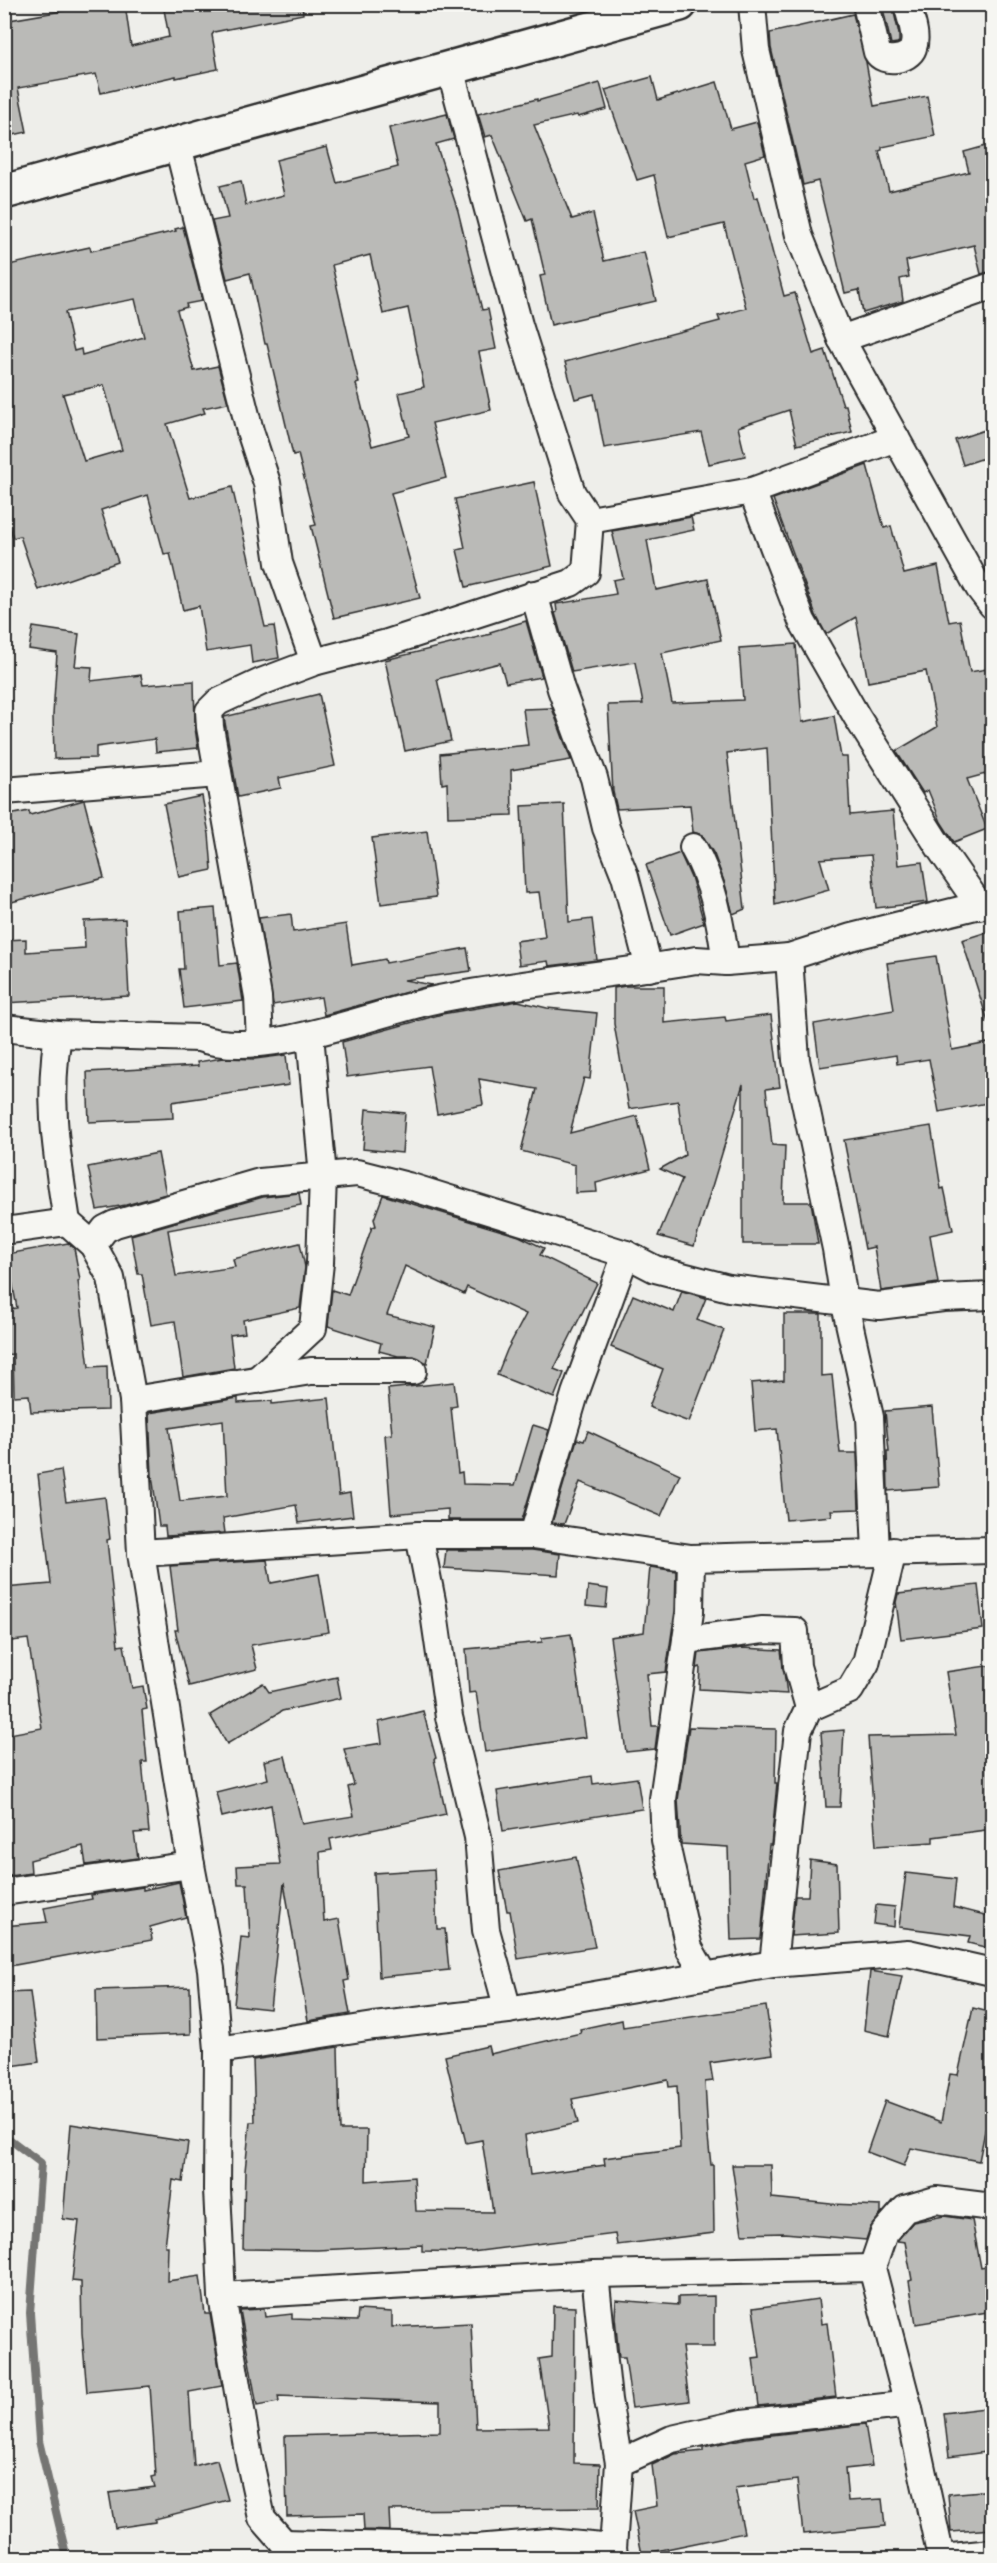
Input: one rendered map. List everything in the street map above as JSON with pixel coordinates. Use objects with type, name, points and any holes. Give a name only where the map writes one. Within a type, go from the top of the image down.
[{"type":"main road","points":[[4,192],[178,146],[450,68],[608,14],[680,4]]},
{"type":"street","points":[[752,4],[756,50],[799,235],[841,339],[979,588],[993,605]]},
{"type":"street","points":[[867,4],[877,51],[885,60],[908,56],[912,52],[914,39],[907,4]]},
{"type":"street","points":[[260,1042],[258,997],[209,711],[218,702],[261,682],[314,662],[387,643],[571,583],[586,572],[590,520],[572,493],[519,325],[450,68]]},
{"type":"street","points":[[178,146],[250,431],[267,483],[279,563],[314,662]]},
{"type":"street","points":[[841,339],[993,286]]},
{"type":"street","points":[[590,520],[752,491],[896,438]]},
{"type":"street","points":[[4,1028],[58,1034],[199,1038],[218,1045],[260,1042],[310,1035],[438,999],[696,960],[726,962],[789,957],[851,938],[986,904],[941,850],[857,717],[802,621],[752,491]]},
{"type":"street","points":[[534,594],[561,689],[594,778],[606,828],[625,876],[649,968]]},
{"type":"street","points":[[4,791],[218,774]]},
{"type":"street","points":[[693,847],[701,861],[718,909],[726,962]]},
{"type":"street","points":[[773,1964],[798,1731],[809,1708],[850,1690],[866,1663],[885,1552],[870,1417],[796,1060],[789,957]]},
{"type":"street","points":[[58,1034],[52,1070],[53,1126],[67,1222],[93,1245],[111,1278],[133,1400],[141,1553],[191,1865],[211,1970],[218,2050],[217,2189],[222,2296],[249,2458],[262,2518],[286,2551],[476,2548],[548,2542],[614,2553],[620,2463],[608,2400],[595,2274]]},
{"type":"street","points":[[257,1380],[313,1328],[320,1263],[323,1176],[310,1035]]},
{"type":"street","points":[[93,1245],[105,1229],[115,1224],[260,1182],[357,1173],[408,1186],[626,1254],[655,1269],[729,1288],[879,1306],[943,1298],[993,1296]]},
{"type":"street","points":[[4,1231],[67,1222]]},
{"type":"street","points":[[533,1535],[575,1394],[626,1254]]},
{"type":"street","points":[[133,1400],[310,1371],[413,1371]]},
{"type":"street","points":[[141,1553],[419,1535],[533,1535],[691,1558],[993,1550]]},
{"type":"street","points":[[419,1535],[433,1606],[449,1717],[478,1837],[486,1930],[508,2010]]},
{"type":"street","points":[[691,1558],[690,1612],[663,1799],[665,1840],[689,1947],[705,1976]]},
{"type":"street","points":[[686,1640],[763,1630],[795,1631],[797,1666],[809,1708]]},
{"type":"street","points":[[4,1892],[191,1865]]},
{"type":"street","points":[[218,2050],[374,2026],[508,2010],[773,1964],[908,1953],[993,1972]]},
{"type":"street","points":[[993,2207],[936,2200],[905,2209],[884,2233],[872,2268],[909,2409],[942,2559],[993,2553]]},
{"type":"street","points":[[222,2296],[595,2274],[872,2268]]},
{"type":"street","points":[[620,2463],[672,2439],[742,2423],[902,2405],[909,2409]]},
{"type":"building","points":[[73,4],[125,4],[131,46],[169,37],[163,4],[302,4],[303,14],[214,32],[212,35],[218,69],[101,93],[96,74],[18,88],[27,132],[4,137],[4,21],[73,9]]},
{"type":"building","points":[[882,4],[892,4],[899,34],[897,43],[891,44]]},
{"type":"building","points":[[853,14],[866,62],[874,106],[927,96],[935,136],[882,147],[879,151],[889,191],[969,172],[964,152],[993,144],[993,271],[981,274],[974,245],[906,261],[909,277],[900,279],[903,301],[863,313],[859,290],[845,293],[818,181],[803,185],[771,48],[770,33]]},
{"type":"building","points":[[652,77],[658,100],[717,82],[731,129],[757,122],[765,155],[745,161],[754,198],[758,197],[784,296],[795,293],[813,354],[825,350],[843,405],[846,405],[852,432],[797,445],[789,410],[738,427],[745,456],[709,464],[701,432],[604,448],[594,394],[575,399],[565,362],[720,321],[718,316],[746,308],[724,224],[668,237],[654,175],[637,180],[605,90]]},
{"type":"building","points":[[600,83],[607,109],[534,125],[572,219],[593,213],[604,261],[644,252],[656,301],[551,325],[540,276],[545,275],[532,219],[527,221],[492,135],[485,137],[478,114],[537,99],[537,101]]},
{"type":"building","points":[[447,114],[454,139],[436,144],[458,211],[482,310],[488,309],[496,349],[479,352],[491,410],[432,423],[446,478],[391,493],[420,598],[334,618],[311,526],[316,525],[298,454],[293,455],[250,273],[227,279],[212,221],[228,218],[220,186],[241,181],[246,205],[284,195],[276,160],[327,147],[337,183],[398,167],[389,128]],"holes":[[[370,255],[383,314],[408,308],[424,387],[399,393],[409,436],[372,446],[356,384],[359,383],[332,265]]]},
{"type":"building","points":[[183,227],[202,301],[186,304],[187,307],[177,310],[194,371],[218,366],[228,403],[203,408],[205,413],[167,424],[190,498],[232,487],[265,627],[274,626],[279,658],[252,663],[250,645],[206,652],[199,606],[183,610],[170,553],[164,554],[148,495],[101,510],[118,562],[38,590],[20,536],[13,538],[4,505],[4,266],[90,247],[91,251],[176,231],[175,229]],"holes":[[[135,299],[144,337],[82,355],[81,349],[74,351],[65,312]],[[104,385],[122,450],[84,461],[63,394]]]},
{"type":"building","points":[[993,427],[993,455],[963,465],[955,440]]},
{"type":"building","points":[[867,465],[884,528],[891,526],[904,574],[938,566],[949,622],[960,620],[970,672],[993,668],[993,772],[967,779],[987,829],[954,842],[941,822],[928,790],[923,793],[896,751],[937,727],[926,671],[868,682],[856,617],[826,634],[816,615],[773,499]]},
{"type":"building","points":[[534,482],[552,566],[466,587],[457,550],[465,548],[455,499]]},
{"type":"building","points":[[691,517],[694,530],[647,540],[656,590],[708,579],[721,640],[662,653],[672,703],[743,700],[739,648],[796,644],[802,722],[834,716],[841,757],[847,757],[850,815],[893,811],[898,865],[922,862],[928,902],[876,908],[871,855],[820,859],[829,890],[775,905],[767,748],[727,753],[745,909],[733,914],[714,854],[702,835],[693,832],[690,805],[617,809],[613,792],[608,705],[643,704],[635,662],[572,672],[555,613],[557,612],[556,604],[616,594],[613,580],[623,578],[612,531]]},
{"type":"building","points":[[526,621],[542,677],[506,683],[500,663],[437,679],[451,741],[405,751],[385,660],[491,634],[490,632]]},
{"type":"building","points":[[33,627],[79,634],[75,666],[92,667],[91,681],[141,675],[143,685],[194,681],[195,728],[198,748],[156,752],[155,739],[96,747],[96,758],[54,759],[53,715],[57,653],[29,649]]},
{"type":"building","points":[[319,694],[335,766],[279,778],[281,788],[238,797],[224,717]]},
{"type":"building","points":[[552,708],[571,760],[511,770],[512,815],[448,817],[447,783],[442,784],[440,754],[528,745],[523,709]]},
{"type":"building","points":[[202,796],[209,834],[212,870],[179,877],[164,804]]},
{"type":"building","points":[[84,800],[104,878],[4,904],[4,816],[29,811],[30,815]]},
{"type":"building","points":[[564,804],[569,922],[592,919],[597,960],[549,966],[548,961],[519,965],[516,941],[545,937],[539,892],[525,893],[521,806]]},
{"type":"building","points":[[427,831],[436,897],[381,904],[372,838]]},
{"type":"building","points":[[680,853],[692,880],[704,923],[670,935],[646,865]]},
{"type":"building","points":[[215,908],[220,965],[237,963],[243,1001],[184,1008],[179,969],[184,969],[180,911]]},
{"type":"building","points":[[291,914],[293,932],[346,924],[352,965],[385,959],[386,963],[467,948],[471,971],[404,980],[432,985],[324,1015],[321,997],[273,1005],[259,918]]},
{"type":"building","points":[[125,919],[129,996],[4,1003],[4,940],[26,939],[26,952],[85,948],[84,921]]},
{"type":"building","points":[[993,930],[993,1022],[988,1022],[962,940]]},
{"type":"building","points":[[936,956],[952,1050],[993,1042],[993,1102],[939,1112],[929,1059],[897,1064],[896,1055],[820,1067],[814,1024],[894,1010],[887,963]]},
{"type":"building","points":[[664,986],[664,1023],[725,1017],[726,1021],[771,1015],[780,1087],[766,1089],[772,1145],[785,1146],[783,1202],[811,1202],[818,1244],[743,1244],[743,1084],[694,1246],[658,1236],[682,1179],[660,1169],[685,1155],[678,1101],[629,1109],[614,1024],[614,988]]},
{"type":"building","points":[[518,1001],[547,1008],[597,1013],[590,1079],[584,1078],[570,1133],[637,1116],[650,1169],[596,1183],[597,1192],[575,1193],[575,1165],[521,1151],[537,1089],[479,1079],[483,1105],[437,1114],[429,1066],[347,1077],[342,1042],[442,1014]]},
{"type":"building","points":[[286,1055],[289,1085],[172,1102],[173,1118],[89,1122],[87,1072],[198,1066],[197,1062],[223,1058],[255,1059]]},
{"type":"building","points":[[366,1109],[405,1113],[402,1153],[363,1149]]},
{"type":"building","points":[[931,1126],[941,1189],[944,1188],[953,1230],[930,1235],[938,1283],[881,1291],[874,1247],[865,1249],[844,1140]]},
{"type":"building","points":[[158,1153],[166,1194],[97,1210],[88,1167]]},
{"type":"building","points":[[299,1193],[301,1205],[168,1230],[176,1276],[235,1267],[233,1259],[300,1243],[305,1267],[300,1308],[243,1320],[245,1333],[230,1335],[234,1368],[183,1377],[175,1321],[151,1325],[142,1274],[138,1274],[131,1235],[263,1197]]},
{"type":"building","points":[[383,1195],[519,1236],[544,1248],[540,1255],[597,1283],[554,1369],[564,1373],[554,1398],[497,1375],[526,1314],[467,1287],[464,1294],[405,1266],[387,1315],[435,1327],[427,1363],[414,1356],[398,1356],[379,1351],[381,1343],[328,1326],[332,1290],[348,1295],[372,1227],[376,1226],[374,1219]]},
{"type":"building","points":[[68,1243],[74,1248],[80,1280],[78,1281],[89,1367],[107,1366],[108,1410],[31,1412],[29,1395],[14,1396],[13,1354],[7,1355],[4,1336],[4,1310],[17,1308],[7,1254]]},
{"type":"building","points":[[682,1291],[706,1298],[697,1320],[724,1330],[689,1422],[649,1407],[663,1369],[611,1347],[633,1295],[674,1312]]},
{"type":"building","points":[[784,1314],[821,1314],[821,1376],[832,1375],[840,1453],[857,1453],[859,1509],[831,1510],[832,1516],[786,1520],[777,1429],[755,1431],[751,1383],[784,1380]]},
{"type":"building","points":[[454,1382],[457,1406],[451,1407],[458,1473],[462,1472],[463,1484],[515,1485],[533,1425],[549,1430],[522,1520],[448,1520],[448,1509],[391,1514],[385,1435],[392,1434],[388,1389]]},
{"type":"building","points":[[238,1398],[238,1403],[272,1401],[272,1404],[329,1398],[339,1495],[350,1493],[353,1516],[299,1523],[296,1505],[223,1518],[225,1533],[166,1536],[165,1526],[159,1526],[152,1475],[149,1413]],"holes":[[[223,1420],[227,1496],[180,1501],[169,1428]]]},
{"type":"building","points":[[932,1407],[939,1487],[888,1491],[887,1451],[889,1451],[885,1411]]},
{"type":"building","points":[[588,1431],[680,1474],[661,1516],[580,1482],[564,1524],[552,1523],[577,1439],[584,1441]]},
{"type":"building","points":[[61,1470],[66,1502],[105,1497],[118,1646],[124,1645],[132,1688],[143,1686],[147,1709],[142,1710],[147,1762],[142,1762],[149,1832],[134,1833],[138,1858],[86,1865],[83,1846],[30,1860],[31,1873],[9,1876],[4,1851],[4,1735],[42,1728],[28,1639],[4,1642],[4,1588],[51,1584],[38,1474]]},
{"type":"building","points":[[446,1550],[532,1550],[560,1554],[558,1575],[444,1568]]},
{"type":"building","points":[[267,1560],[271,1583],[319,1574],[329,1632],[251,1645],[257,1669],[189,1686],[175,1630],[178,1630],[170,1566]]},
{"type":"building","points":[[650,1567],[676,1571],[675,1611],[666,1672],[647,1674],[652,1726],[658,1726],[655,1749],[626,1752],[610,1637],[644,1632]]},
{"type":"building","points":[[978,1585],[983,1629],[901,1639],[896,1602],[898,1594]]},
{"type":"building","points":[[588,1586],[608,1589],[606,1608],[586,1606]]},
{"type":"building","points":[[571,1634],[586,1737],[485,1752],[476,1692],[469,1693],[466,1649],[542,1642],[542,1638]]},
{"type":"building","points":[[743,1648],[781,1650],[787,1694],[699,1689],[700,1667],[697,1668],[699,1653]]},
{"type":"building","points":[[993,1665],[993,1829],[933,1837],[933,1842],[876,1846],[868,1737],[956,1735],[946,1672]]},
{"type":"building","points":[[337,1677],[341,1698],[282,1711],[227,1744],[210,1715],[263,1683],[269,1692]]},
{"type":"building","points":[[423,1711],[436,1758],[434,1759],[446,1814],[330,1839],[332,1850],[320,1852],[324,1922],[339,1919],[349,1980],[344,1981],[350,2014],[308,2021],[284,1883],[270,2009],[234,2005],[241,1937],[250,1938],[247,1884],[238,1884],[237,1866],[280,1864],[271,1805],[222,1817],[216,1792],[268,1779],[264,1761],[285,1756],[302,1824],[354,1816],[348,1787],[354,1785],[344,1749],[382,1743],[379,1722]]},
{"type":"building","points":[[689,1727],[776,1729],[775,1783],[777,1783],[761,1939],[731,1940],[728,1847],[681,1844],[678,1800]]},
{"type":"building","points":[[844,1730],[840,1807],[826,1807],[821,1732]]},
{"type":"building","points":[[592,1776],[593,1784],[637,1778],[642,1809],[503,1831],[497,1791]]},
{"type":"building","points":[[576,1857],[595,1947],[518,1959],[510,1911],[507,1911],[499,1871]]},
{"type":"building","points":[[810,1860],[837,1864],[839,1933],[791,1936],[795,1896],[808,1896]]},
{"type":"building","points":[[434,1869],[437,1929],[445,1929],[449,1970],[379,1977],[374,1873]]},
{"type":"building","points":[[906,1873],[956,1879],[953,1907],[993,1917],[993,1949],[968,1943],[970,1936],[899,1927]]},
{"type":"building","points":[[179,1882],[186,1917],[150,1927],[152,1940],[4,1967],[4,1926],[47,1922],[44,1908],[92,1899],[91,1895],[143,1887],[143,1890]]},
{"type":"building","points":[[876,1905],[895,1907],[894,1927],[874,1924]]},
{"type":"building","points":[[870,1971],[902,1976],[889,2036],[864,2030]]},
{"type":"building","points":[[190,1987],[191,2034],[97,2038],[96,1990]]},
{"type":"building","points":[[30,1992],[39,2062],[4,2067],[4,1993]]},
{"type":"building","points":[[766,2006],[773,2054],[710,2063],[713,2081],[705,2082],[708,2137],[711,2165],[713,2165],[714,2233],[617,2245],[615,2234],[472,2252],[422,2251],[422,2245],[317,2250],[243,2249],[245,2171],[250,2122],[255,2122],[253,2060],[338,2047],[340,2130],[367,2130],[366,2181],[414,2177],[416,2211],[493,2212],[482,2140],[466,2143],[445,2056],[488,2046],[490,2054],[581,2033],[580,2029],[622,2020],[623,2027]],"holes":[[[668,2080],[669,2087],[677,2086],[680,2148],[604,2158],[605,2165],[530,2175],[525,2135],[578,2123],[572,2099]]]},
{"type":"building","points":[[973,2008],[993,2013],[993,2091],[979,2161],[911,2148],[904,2166],[867,2152],[885,2101],[941,2122],[950,2074],[958,2075]]},
{"type":"building","points":[[71,2124],[188,2142],[183,2182],[173,2180],[165,2246],[168,2246],[167,2281],[200,2276],[205,2314],[210,2314],[222,2386],[189,2392],[194,2466],[217,2460],[228,2500],[155,2519],[155,2522],[115,2528],[109,2493],[155,2487],[152,2477],[156,2476],[150,2386],[87,2392],[81,2282],[72,2281],[79,2221],[63,2219]]},
{"type":"building","points":[[732,2165],[771,2165],[772,2198],[881,2206],[881,2214],[870,2228],[866,2240],[784,2233],[742,2234]]},
{"type":"building","points":[[944,2216],[972,2220],[981,2268],[993,2266],[993,2311],[916,2324],[909,2281],[912,2280],[905,2242],[897,2241],[913,2222]]},
{"type":"building","points":[[714,2296],[714,2347],[682,2347],[689,2401],[632,2408],[625,2357],[619,2357],[615,2317],[616,2300],[678,2305],[678,2297]]},
{"type":"building","points":[[818,2299],[821,2324],[827,2323],[836,2397],[759,2406],[753,2358],[760,2357],[753,2308]]},
{"type":"building","points":[[553,2306],[575,2307],[574,2463],[600,2464],[599,2508],[389,2510],[390,2531],[364,2530],[363,2514],[287,2516],[285,2436],[440,2432],[440,2402],[278,2396],[279,2402],[257,2406],[240,2310],[264,2309],[265,2317],[292,2314],[292,2319],[357,2321],[358,2310],[392,2312],[392,2327],[471,2323],[476,2428],[549,2427],[539,2359],[552,2357]]},
{"type":"building","points":[[993,2407],[993,2451],[949,2457],[944,2413]]},
{"type":"building","points":[[865,2424],[872,2466],[845,2469],[848,2501],[882,2499],[885,2526],[803,2534],[797,2480],[735,2488],[744,2533],[642,2554],[633,2511],[657,2506],[652,2465],[675,2454],[703,2451],[703,2447],[747,2438]]},
{"type":"building","points":[[993,2490],[993,2529],[951,2532],[948,2494]]},
{"type":"waterway","points":[[4,2135],[41,2163],[30,2313],[39,2441],[67,2558]]}]
